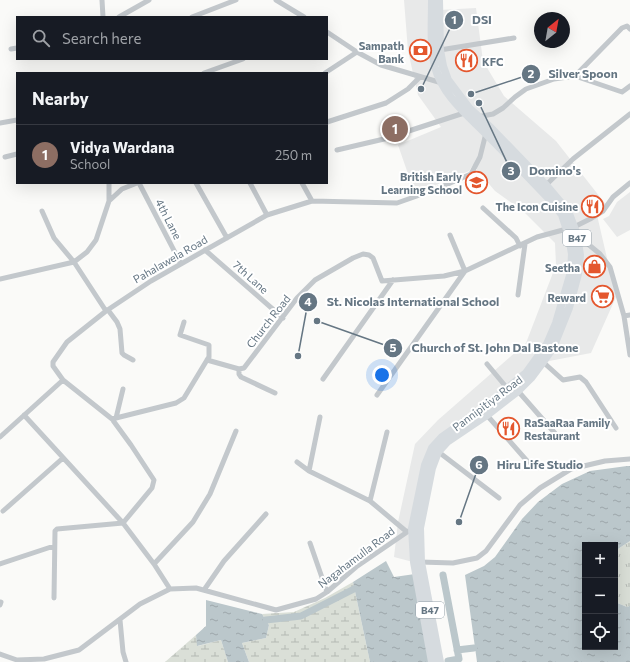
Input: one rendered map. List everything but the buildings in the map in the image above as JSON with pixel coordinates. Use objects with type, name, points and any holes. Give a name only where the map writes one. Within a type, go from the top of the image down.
[{"type":"main road","name":"Pannipitiya Road","points":[[432,0],[432,50],[436,68],[445,82]]},
{"type":"main road","name":"Pannipitiya Road","points":[[432,662],[413,529],[425,465],[442,437],[518,391],[531,378],[543,362],[553,348],[570,308],[578,274],[580,255],[572,232],[568,211],[546,185],[467,110],[450,96],[445,82],[440,50],[439,0]]},
{"type":"main road","name":"Pannipitiya Road","points":[[484,412],[507,388],[526,373],[546,344],[556,323],[571,272],[572,254],[572,232],[562,215],[554,204],[488,131]]},
{"type":"main road","name":"Pannipitiya Road","points":[[418,562],[440,662]]},
{"type":"street","points":[[102,0],[103,16]]},
{"type":"street","points":[[121,16],[149,0]]},
{"type":"street","points":[[195,16],[236,0]]},
{"type":"street","points":[[276,0],[302,16]]},
{"type":"street","points":[[574,76],[622,28],[627,26],[630,29]]},
{"type":"street","points":[[328,33],[357,52],[381,65],[420,77],[445,82]]},
{"type":"street","points":[[440,50],[514,38]]},
{"type":"street","points":[[10,50],[16,48]]},
{"type":"street","points":[[327,72],[357,52]]},
{"type":"street","points":[[207,72],[240,60]]},
{"type":"street","points":[[475,118],[493,114],[503,108],[526,89],[554,79],[574,76],[622,92],[630,86]]},
{"type":"street","points":[[328,122],[386,103],[408,89],[420,77]]},
{"type":"street","points":[[337,150],[384,139],[467,110]]},
{"type":"street","points":[[546,185],[573,159],[630,114]]},
{"type":"street","points":[[0,123],[16,120]]},
{"type":"street","name":"Pahalawela Road","points":[[123,523],[152,488],[154,480],[132,444],[114,419],[63,380],[53,366],[52,362],[67,342],[107,310],[151,281],[267,215],[312,201],[397,203],[434,190],[471,174],[480,157],[488,131]]},
{"type":"street","points":[[5,157],[16,154]]},
{"type":"street","points":[[0,279],[74,262],[87,252],[96,240],[109,201],[109,184]]},
{"type":"street","points":[[109,201],[122,189],[135,184]]},
{"type":"street","name":"4th Lane","points":[[139,184],[181,264]]},
{"type":"street","points":[[197,184],[227,238]]},
{"type":"street","points":[[251,184],[267,215]]},
{"type":"street","points":[[303,184],[312,201]]},
{"type":"street","name":"Church Road","points":[[239,368],[244,368],[297,298],[315,280],[358,256],[363,254],[369,255],[373,258],[382,281],[424,279],[465,271],[537,238],[572,232],[603,211],[613,197],[629,185]]},
{"type":"street","points":[[482,208],[516,238],[520,246]]},
{"type":"street","points":[[42,211],[54,238],[74,262],[117,322],[120,329],[122,353],[133,360]]},
{"type":"street","points":[[572,232],[600,254],[610,268],[624,316],[630,355]]},
{"type":"street","points":[[377,395],[465,271],[450,235]]},
{"type":"street","points":[[518,295],[525,244]]},
{"type":"street","name":"7th Lane","points":[[205,250],[283,318]]},
{"type":"street","points":[[323,379],[393,280]]},
{"type":"street","points":[[624,316],[630,315]]},
{"type":"street","points":[[114,419],[176,403],[184,398],[209,357],[209,345],[180,335],[184,322]]},
{"type":"street","points":[[207,360],[239,368],[239,374],[241,377],[275,393]]},
{"type":"street","points":[[543,362],[563,380],[580,377],[586,382],[616,428]]},
{"type":"street","points":[[487,364],[507,388]]},
{"type":"street","points":[[0,436],[63,380]]},
{"type":"street","points":[[114,419],[123,389]]},
{"type":"street","points":[[518,391],[560,439]]},
{"type":"street","points":[[484,412],[528,462]]},
{"type":"street","points":[[24,415],[123,523],[154,564],[170,589]]},
{"type":"street","points":[[309,471],[320,417]]},
{"type":"street","points":[[154,564],[193,522],[210,494],[236,432]]},
{"type":"street","points":[[370,501],[388,432]]},
{"type":"street","points":[[435,450],[499,498]]},
{"type":"street","points":[[3,511],[63,458]]},
{"type":"street","points":[[418,562],[453,562],[477,558],[486,551],[520,505],[540,488],[571,469],[605,461],[630,459]]},
{"type":"street","points":[[297,462],[309,471],[370,501],[413,529]]},
{"type":"street","points":[[204,590],[224,561],[266,514]]},
{"type":"street","points":[[54,598],[54,533],[57,529],[123,523]]},
{"type":"street","name":"Nagahamulla Road","points":[[16,661],[44,659],[79,650],[140,604],[170,589],[196,588],[276,610],[316,599],[327,592],[356,567],[413,529]]},
{"type":"street","points":[[310,543],[327,592]]},
{"type":"street","points":[[0,564],[54,546]]},
{"type":"street","points":[[120,620],[123,652],[126,662]]},
{"type":"street","points":[[0,654],[16,661]]},
{"type":"shaded area","points":[[404,0],[431,0],[432,50],[441,84],[553,205],[568,237],[570,272],[546,344],[525,373],[441,436],[413,562],[394,557],[398,522],[415,444],[438,420],[526,343],[556,265],[555,243],[523,211],[495,191],[473,165],[469,171],[415,194],[398,145],[441,127],[418,95],[408,51]]},
{"type":"shaded area","points":[[476,8],[483,61],[504,96],[556,141],[607,206],[597,215],[616,297],[591,353],[544,362],[578,274],[577,235],[470,107],[443,66],[439,10]]},
{"type":"shaded area","points":[[630,192],[630,230],[617,237],[603,219],[609,216],[617,202]]},
{"type":"green space","points":[[630,541],[630,606],[627,607],[618,603],[618,549]]},
{"type":"green space","points":[[353,582],[370,662],[249,662],[242,643],[266,638],[269,625],[262,614],[294,612],[325,598]]},
{"type":"green space","points":[[196,635],[198,646],[221,640],[228,662],[165,662]]},
{"type":"water","points":[[630,466],[630,541],[618,549],[618,542],[582,542],[582,650],[618,650],[618,603],[627,607],[630,606],[630,662],[477,662],[465,575],[484,566],[495,557],[522,519],[538,502],[562,484],[590,471]]},
{"type":"water","points":[[386,561],[394,577],[415,574],[430,662],[370,662],[353,582]]},
{"type":"water","points":[[206,600],[262,614],[269,625],[266,638],[242,643],[249,662],[228,662],[221,640],[197,646],[196,635],[206,626]]},
{"type":"waterway","points":[[443,575],[459,659],[448,661]]},
{"type":"waterway","points":[[266,620],[301,616],[354,589]]},
{"type":"waterway","points":[[457,650],[474,648]]},
{"type":"place","name":"Sampath Bank","points":[[420,51]]},
{"type":"place","name":"KFC","points":[[466,61]]},
{"type":"place","name":"DSI","points":[[421,89]]},
{"type":"place","name":"Silver Spoon","points":[[471,94]]},
{"type":"place","name":"Domino's","points":[[479,103]]},
{"type":"place","name":"Vidya Wardana","points":[[395,129]]},
{"type":"place","name":"British Early Learning School","points":[[477,182]]},
{"type":"place","name":"The Icon Cuisine","points":[[593,206]]},
{"type":"place","name":"Seetha","points":[[595,267]]},
{"type":"place","name":"Reward","points":[[602,297]]},
{"type":"place","name":"Church of St. John Dal Bastone","points":[[317,321]]},
{"type":"place","name":"St. Nicolas International School","points":[[298,356]]},
{"type":"place","name":"RaSaaRaa Family Restaurant","points":[[509,428]]},
{"type":"place","name":"Hiru Life Studio","points":[[459,522]]}]
